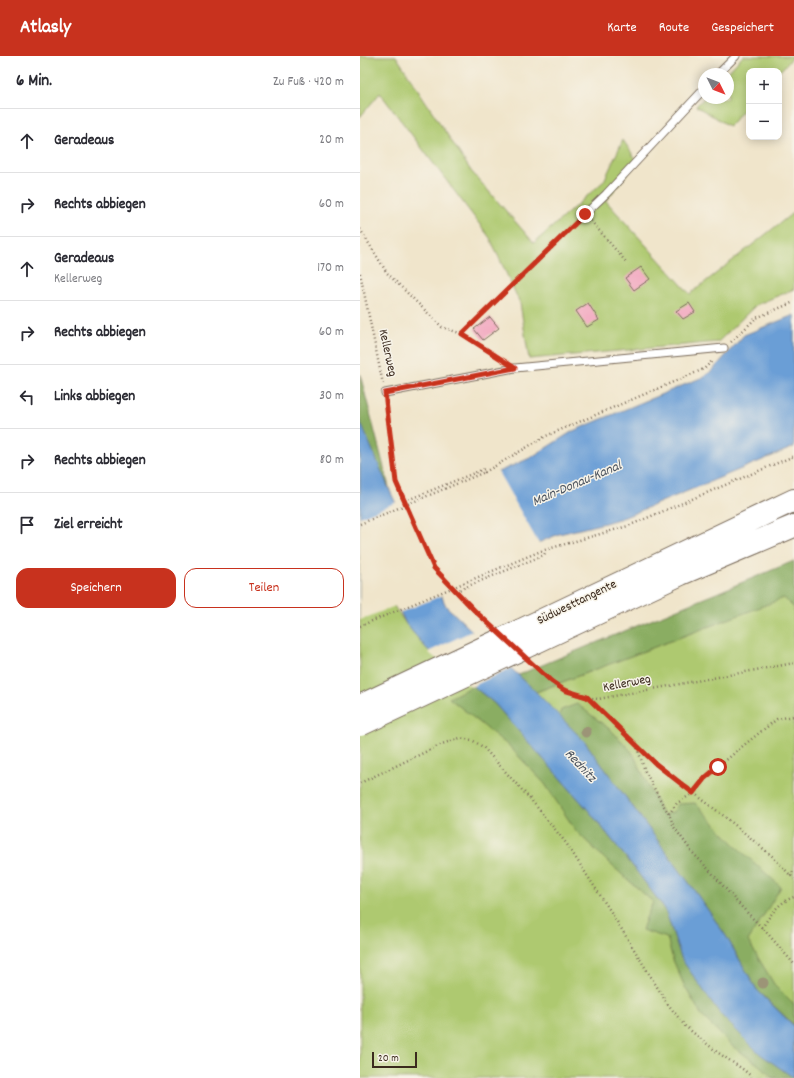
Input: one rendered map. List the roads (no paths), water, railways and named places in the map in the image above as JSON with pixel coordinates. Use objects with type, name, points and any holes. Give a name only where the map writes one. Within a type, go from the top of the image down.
[{"type":"highway","points":[[742,524],[794,485]]},
{"type":"highway","name":"Südwesttangente","points":[[360,706],[527,645],[742,524],[794,500]]},
{"type":"highway","name":"Südwesttangente","points":[[360,725],[527,645],[681,574],[794,526]]},
{"type":"lane","points":[[724,68],[736,56]]},
{"type":"lane","points":[[585,214],[698,95]]},
{"type":"lane","points":[[385,393],[515,368],[724,348]]},
{"type":"water","points":[[794,315],[794,447],[625,517],[559,534],[437,586],[446,606],[536,692],[585,742],[692,887],[726,936],[757,990],[794,1026],[794,1078],[760,1054],[721,1015],[682,960],[665,909],[589,811],[494,703],[427,649],[406,624],[396,603],[360,618],[360,421],[401,514],[530,458],[573,431],[703,377],[712,371],[744,335]]},
{"type":"water label","name":"Main-Donau-Kanal","points":[[577,484]]},
{"type":"water label","name":"Rednitz","points":[[580,766]]}]
